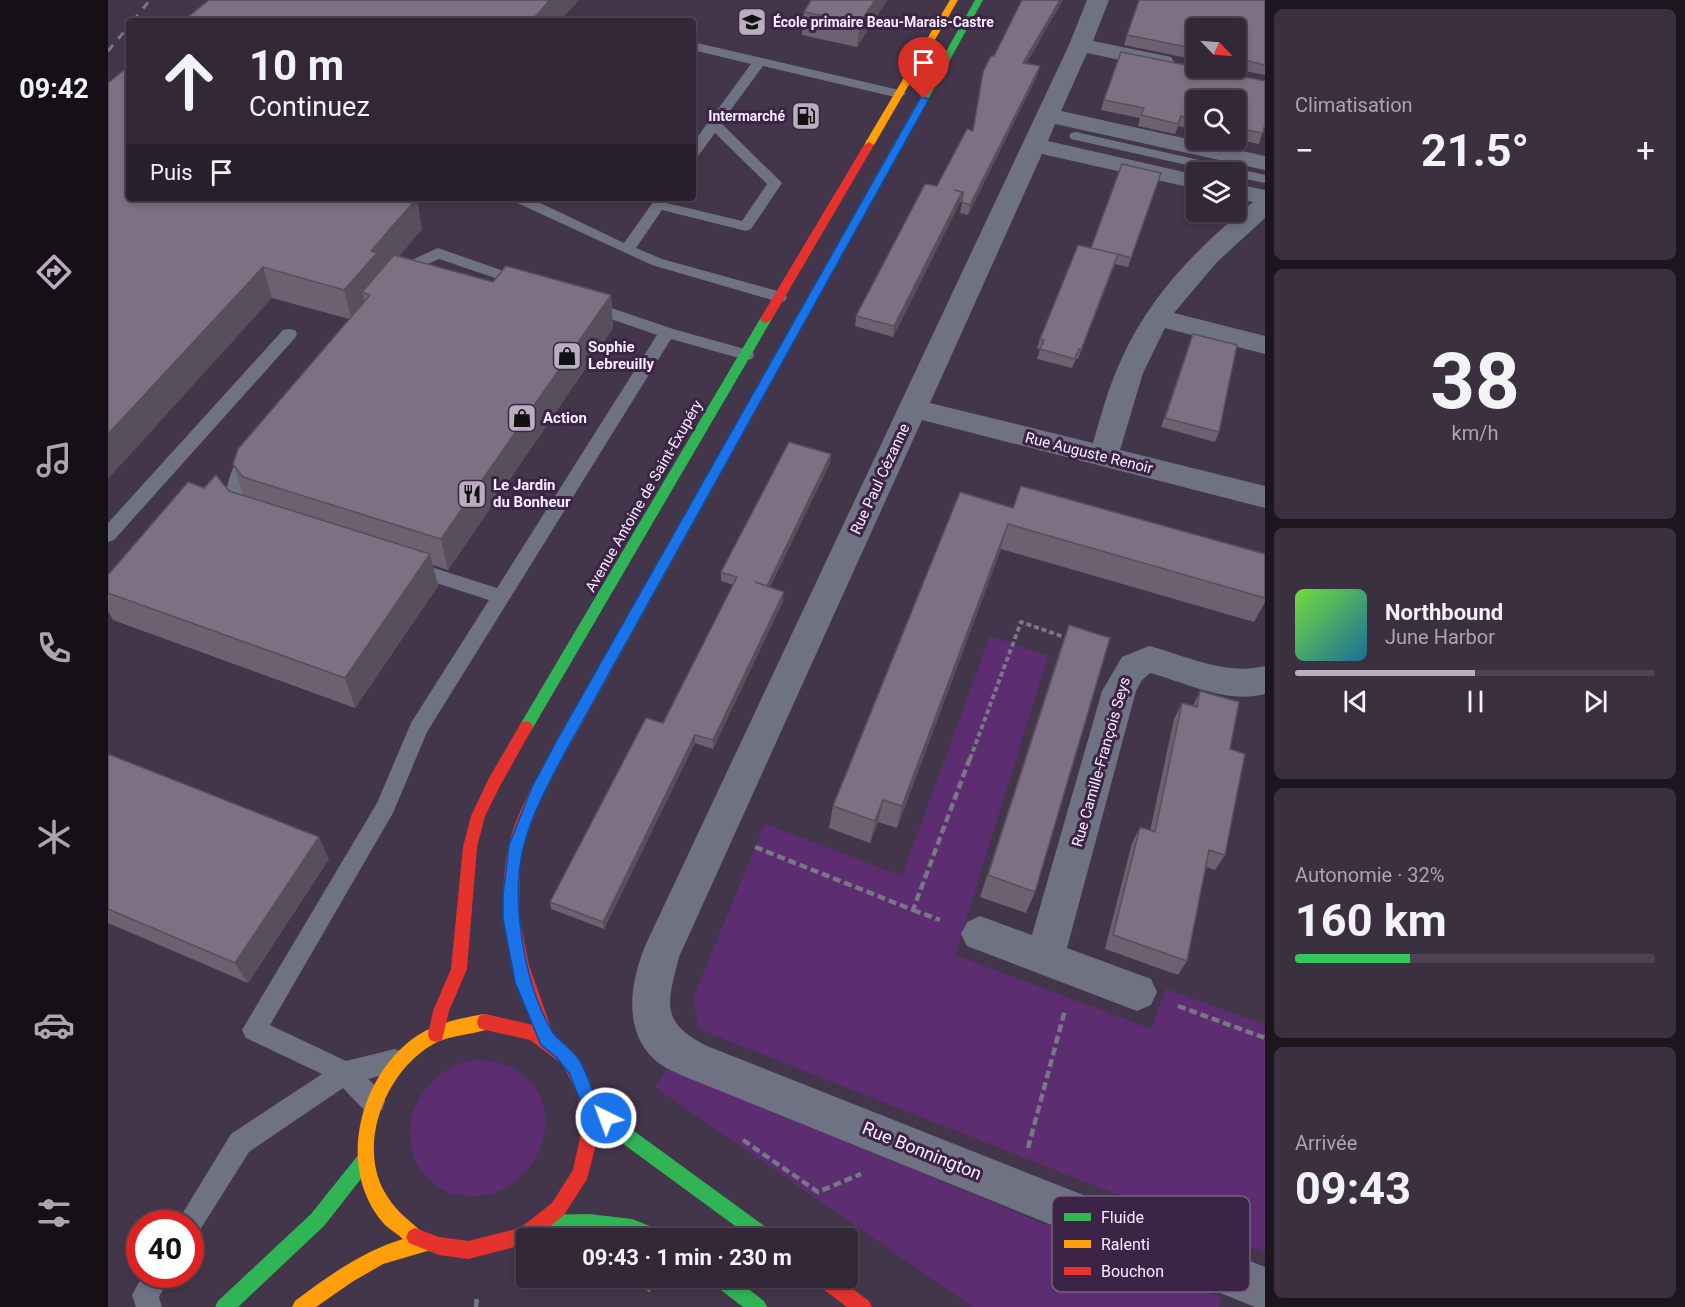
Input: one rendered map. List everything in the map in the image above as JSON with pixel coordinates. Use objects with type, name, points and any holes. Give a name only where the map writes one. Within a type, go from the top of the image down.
[{"type":"main road","name":"Avenue Antoine de Saint-Exupéry","points":[[436,1034],[441,1011],[459,969],[467,862],[478,816],[494,782],[954,0]]},
{"type":"main road","points":[[547,1039],[523,982],[510,919],[510,895],[516,845],[535,797],[562,744],[979,0]]},
{"type":"main road","points":[[301,1307],[338,1282],[403,1246],[428,1243],[466,1251],[486,1248],[525,1235],[542,1224],[570,1195],[579,1178],[590,1141],[590,1104],[575,1067],[562,1051],[547,1039],[518,1025],[494,1022],[469,1024],[436,1034],[417,1045],[400,1060],[373,1101],[365,1140],[365,1160],[372,1186],[385,1209],[404,1228],[428,1243]]},
{"type":"main road","points":[[590,1104],[596,1107],[616,1129],[753,1228]]},
{"type":"main road","points":[[224,1307],[321,1220],[344,1194],[365,1160]]},
{"type":"main road","points":[[542,1224],[624,1222],[641,1228]]},
{"type":"main road","points":[[732,1288],[758,1307]]},
{"type":"main road","points":[[836,1288],[863,1307]]},
{"type":"street","name":"Rue Paul Cézanne","points":[[660,957],[1048,115],[1098,0]]},
{"type":"street","points":[[1080,45],[1184,66]]},
{"type":"street","points":[[1048,115],[1265,163]]},
{"type":"street","points":[[1034,145],[1186,180]]},
{"type":"street","points":[[1246,193],[1265,197]]},
{"type":"street","points":[[1102,457],[1133,362],[1157,317],[1213,251],[1259,215]]},
{"type":"street","points":[[1157,317],[1265,345]]},
{"type":"street","name":"Rue Auguste Renoir","points":[[912,408],[1265,497]]},
{"type":"street","name":"Rue Camille-François Seys","points":[[1061,964],[1119,691],[1128,670],[1136,663],[1149,659],[1226,681],[1244,684],[1265,680]]},
{"type":"street","points":[[980,934],[1137,992]]},
{"type":"street","name":"Rue Bonnington","points":[[660,957],[652,991],[653,1021],[666,1044],[695,1061],[733,1077],[1052,1203]]},
{"type":"street","name":"Rue Bonnington","points":[[1250,1283],[1265,1289]]},
{"type":"lane","points":[[696,47],[899,94]]},
{"type":"lane","points":[[696,148],[759,62]]},
{"type":"lane","points":[[627,250],[660,202],[746,226],[775,183],[713,123]]},
{"type":"lane","points":[[1076,136],[1265,179]]},
{"type":"lane","points":[[524,201],[657,262],[779,297]]},
{"type":"lane","points":[[384,295],[406,268],[438,253],[536,287]]},
{"type":"lane","points":[[569,298],[667,333],[746,355]]},
{"type":"lane","points":[[373,1101],[345,1073],[254,1030],[386,807],[418,729],[667,333]]},
{"type":"lane","points":[[108,535],[289,334]]},
{"type":"lane","points":[[259,446],[244,464],[233,498],[248,516],[259,519]]},
{"type":"lane","points":[[391,562],[501,597]]},
{"type":"lane","points":[[198,1210],[240,1143],[345,1073],[400,1060]]},
{"type":"lane","points":[[148,1307],[145,1295],[150,1288]]},
{"type":"path","points":[[717,832],[913,910],[1021,622],[1073,640]]},
{"type":"path","points":[[1017,1189],[1061,964]]},
{"type":"path","points":[[1137,992],[1265,1038]]},
{"type":"path","points":[[743,1140],[818,1192],[920,1149]]},
{"type":"path","points":[[647,1288],[651,1291]]},
{"type":"shaded area","points":[[990,636],[1048,656],[955,955],[1151,1029],[1166,989],[1265,1025],[1265,1253],[1250,1247],[1250,1196],[1121,1196],[699,1029],[693,998],[765,824],[902,876]]},
{"type":"shaded area","points":[[476,1060],[510,1067],[532,1083],[543,1105],[545,1130],[537,1155],[521,1176],[499,1191],[470,1196],[448,1192],[436,1185],[422,1171],[414,1156],[410,1139],[411,1122],[416,1105],[425,1090],[438,1076],[454,1066]]},
{"type":"shaded area","points":[[668,1067],[1052,1227],[1052,1292],[1207,1292],[1221,1298],[1219,1307],[973,1307],[655,1087]]},
{"type":"building","points":[[209,0],[550,0],[534,18],[187,18]]},
{"type":"building","points":[[811,0],[875,0],[860,23],[804,12]]},
{"type":"building","points":[[1022,0],[1060,0],[1023,63],[1040,66],[970,205],[962,202],[963,192],[954,190],[962,192],[894,326],[856,316],[925,184],[937,186],[967,129],[973,131],[983,72],[991,56],[994,56]]},
{"type":"building","points":[[1139,0],[1265,0],[1265,65],[1246,60],[1246,18],[1186,18],[1186,47],[1127,35]]},
{"type":"building","points":[[1121,52],[1186,65],[1186,78],[1246,77],[1265,81],[1265,124],[1263,133],[1246,130],[1246,90],[1186,90],[1186,117],[1181,116],[1178,124],[1141,115],[1144,108],[1104,100]]},
{"type":"building","points":[[126,68],[126,201],[414,201],[371,251],[377,253],[344,290],[263,267],[108,434],[108,83]]},
{"type":"building","points":[[1122,164],[1161,173],[1131,258],[1118,254],[1081,350],[1079,349],[1075,359],[1040,349],[1044,340],[1040,339],[1078,245],[1091,248]]},
{"type":"building","points":[[394,255],[493,282],[506,266],[611,295],[441,539],[243,477],[233,464],[238,449],[370,295],[362,292]]},
{"type":"building","points":[[1193,334],[1237,345],[1219,432],[1165,418]]},
{"type":"building","points":[[789,442],[831,454],[767,586],[755,582],[784,592],[713,740],[695,735],[603,922],[550,902],[646,718],[663,723],[737,577],[721,572]]},
{"type":"building","points":[[216,475],[229,491],[430,554],[345,678],[108,593],[108,575],[188,482],[204,488]]},
{"type":"building","points":[[1021,486],[1265,554],[1265,598],[1008,524],[902,806],[883,800],[875,821],[833,806],[960,492],[1013,508]]},
{"type":"building","points":[[1069,625],[1110,638],[1035,892],[988,875]]},
{"type":"building","points":[[1200,691],[1239,702],[1230,749],[1245,754],[1225,855],[1209,850],[1187,961],[1113,935],[1140,827],[1155,832],[1182,703],[1197,707]]},
{"type":"building","points":[[108,754],[319,837],[235,963],[108,909]]},
{"type":"railway","points":[[135,18],[150,0]]},
{"type":"railway","points":[[108,51],[126,30]]},
{"type":"traffic: fast","points":[[779,358],[979,0]]},
{"type":"traffic: fast","points":[[526,727],[766,319]]},
{"type":"traffic: fast","points":[[590,1105],[596,1107],[617,1129],[753,1228]]},
{"type":"traffic: fast","points":[[224,1307],[317,1220],[365,1160]]},
{"type":"traffic: fast","points":[[542,1224],[603,1223],[632,1228]]},
{"type":"traffic: fast","points":[[732,1288],[758,1307]]},
{"type":"traffic: slow","points":[[869,145],[954,0]]},
{"type":"traffic: slow","points":[[566,739],[779,358]]},
{"type":"traffic: slow","points":[[415,1237],[392,1218],[376,1195],[367,1170],[366,1143],[370,1115],[380,1089],[396,1066],[416,1046],[432,1036],[449,1030],[485,1022]]},
{"type":"traffic: slow","points":[[301,1307],[361,1266],[393,1251],[428,1243]]},
{"type":"traffic: jam","points":[[766,319],[869,145]]},
{"type":"traffic: jam","points":[[436,1034],[441,1011],[459,969],[470,847],[478,816],[494,782],[526,727]]},
{"type":"traffic: jam","points":[[547,1039],[521,965],[515,940],[510,890],[512,864],[522,825],[539,787],[566,739]]},
{"type":"traffic: jam","points":[[415,1237],[439,1246],[468,1250],[524,1236],[558,1209],[581,1173],[590,1133],[586,1093],[568,1058],[534,1033],[485,1022]]},
{"type":"traffic: jam","points":[[836,1288],[863,1307]]},
{"type":"place","name":"École primaire Beau-Marais-Castre","points":[[752,22]]},
{"type":"place","name":"Intermarché","points":[[806,116]]},
{"type":"place","name":"Sophie Lebreuilly","points":[[567,356]]},
{"type":"place","name":"Action","points":[[522,418]]},
{"type":"place","name":"Le Jardin du Bonheur","points":[[472,494]]},
{"type":"route","points":[[606,1118],[590,1104],[575,1067],[562,1051],[547,1039],[523,982],[510,919],[510,895],[516,845],[539,787],[562,744],[859,219],[924,99]]}]
